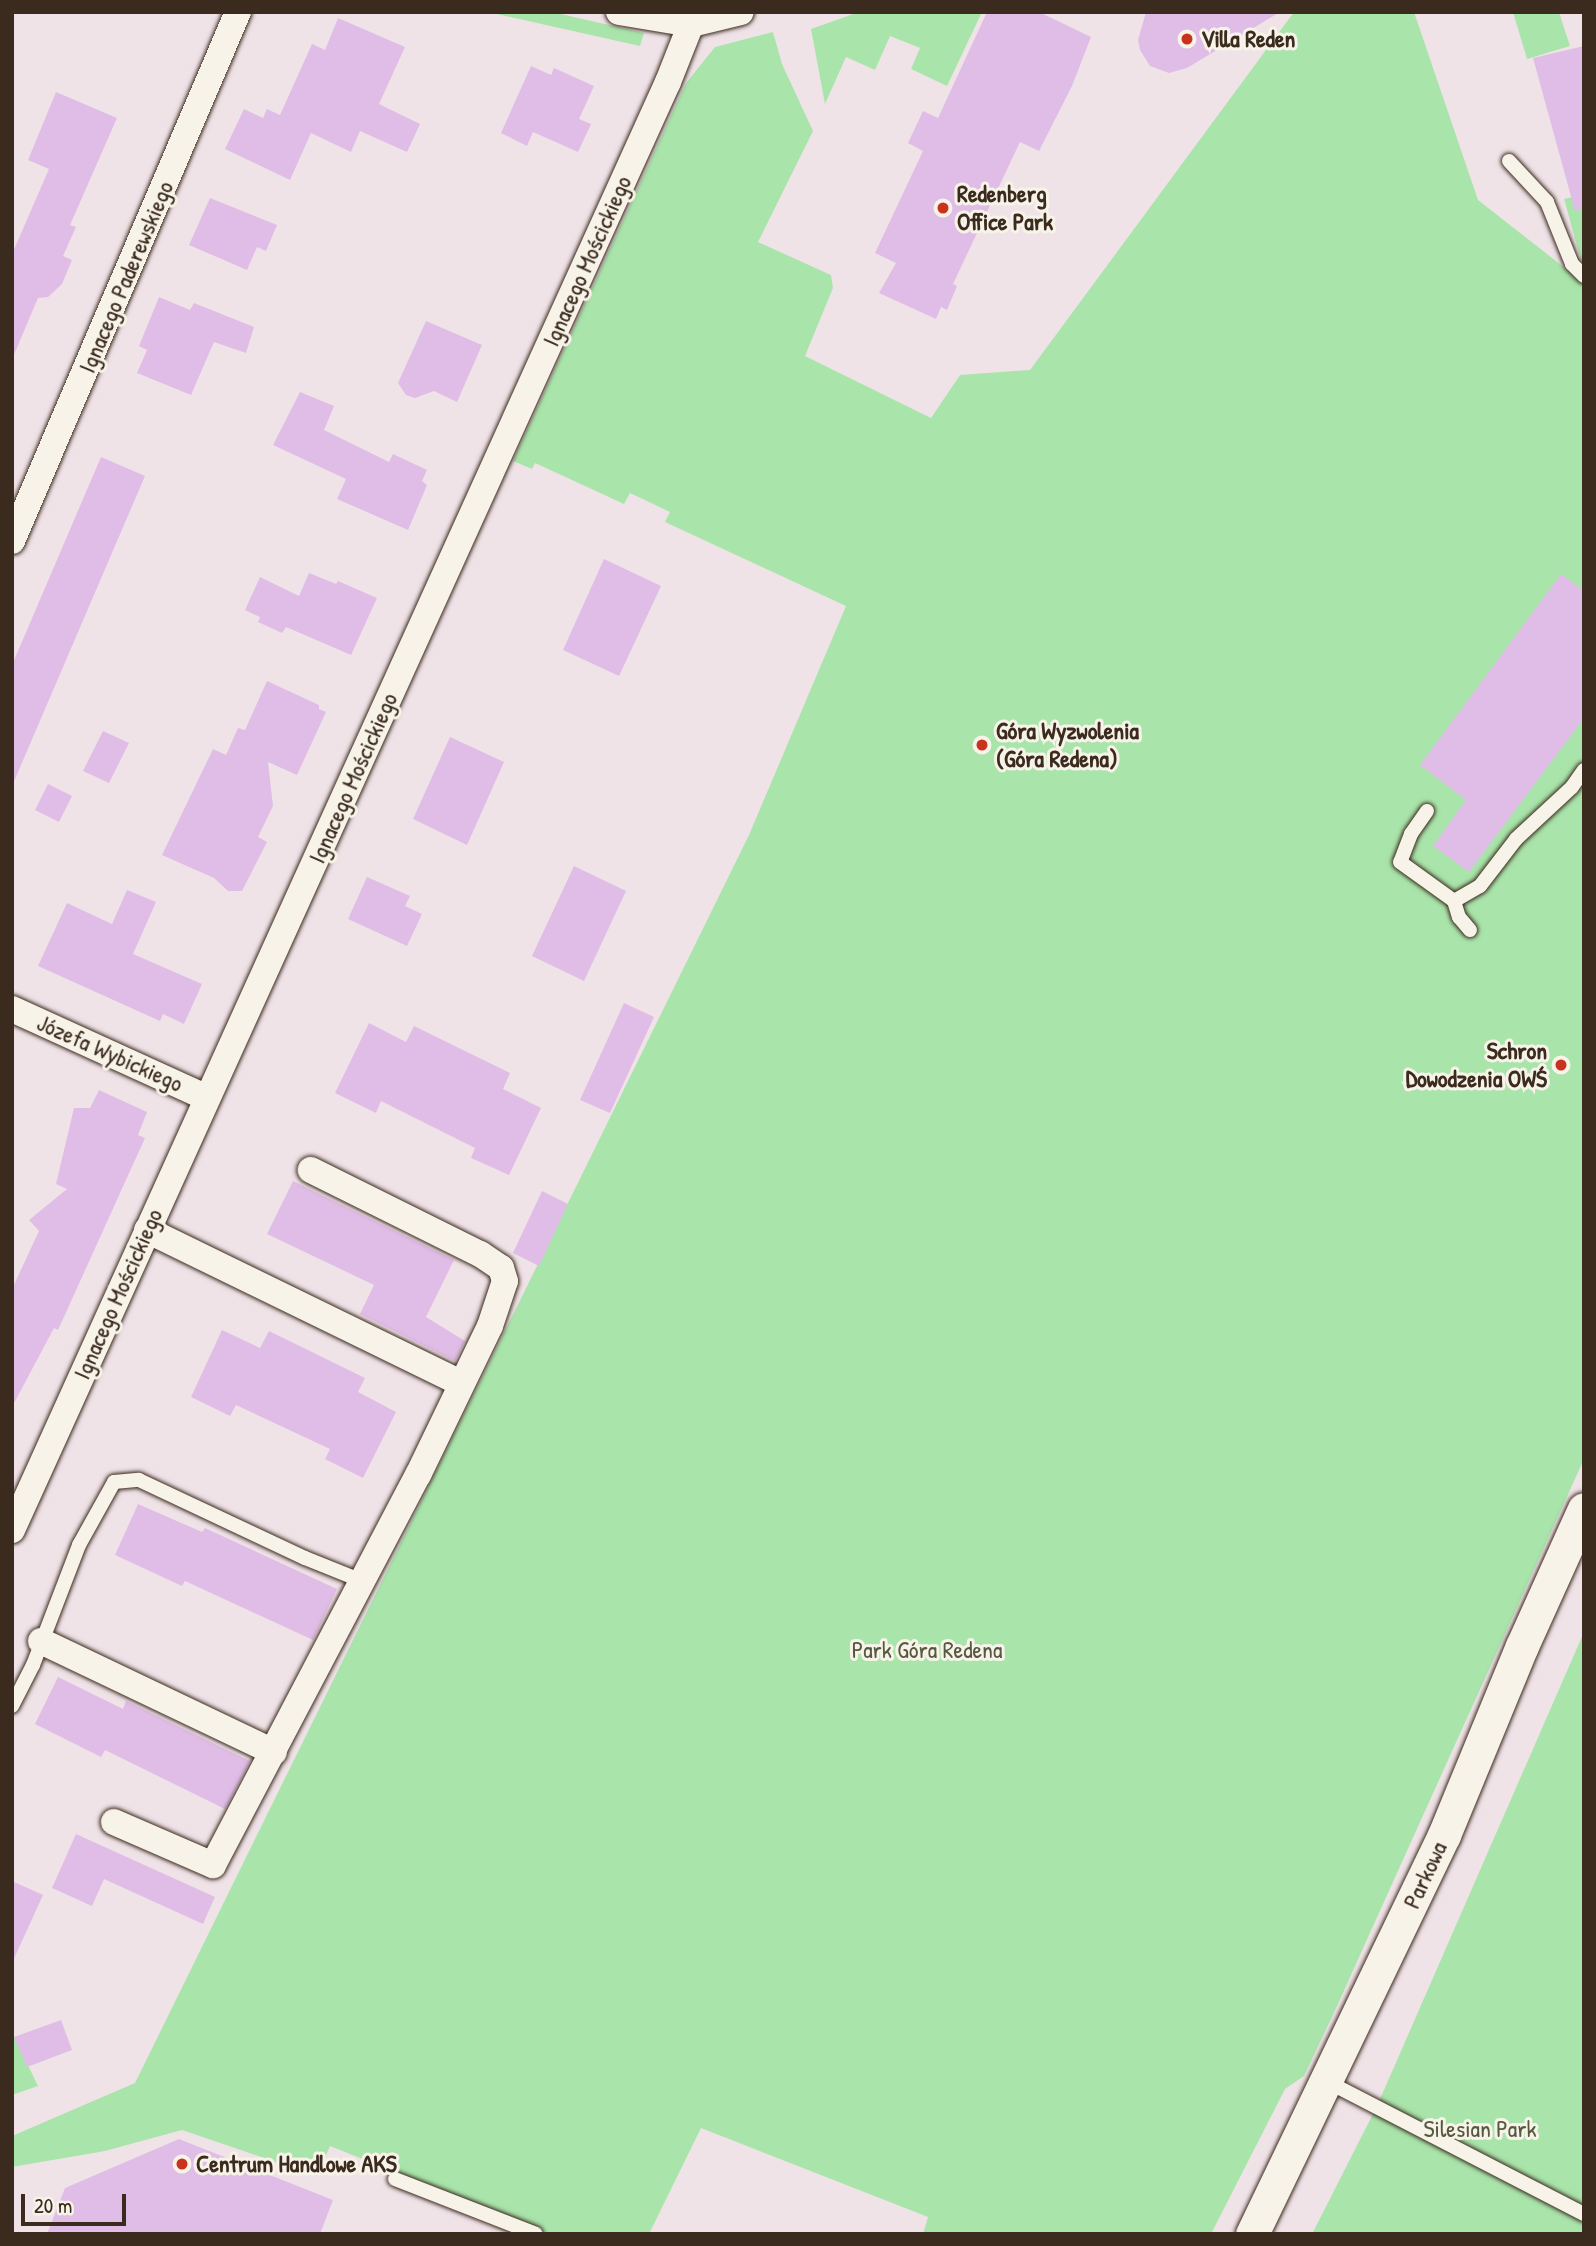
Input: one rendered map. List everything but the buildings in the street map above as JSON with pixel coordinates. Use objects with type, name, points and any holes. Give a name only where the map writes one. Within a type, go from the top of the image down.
[{"type":"street","name":"Ignacego Paderewskiego","points":[[12,541],[238,12]]},
{"type":"street","points":[[619,12],[691,24],[741,12]]},
{"type":"street","name":"Ignacego Mościckiego","points":[[12,1530],[668,82],[691,24]]},
{"type":"street","name":"Józefa Wybickiego","points":[[12,1009],[207,1098]]},
{"type":"street","points":[[114,1822],[213,1865],[418,1475],[497,1304],[505,1281],[500,1268],[480,1254],[311,1170]]},
{"type":"street","points":[[147,1230],[461,1383]]},
{"type":"street","name":"Parkowa","points":[[1252,2234],[1328,2082],[1444,1835],[1522,1646],[1584,1509]]},
{"type":"street","points":[[41,1641],[274,1752]]},
{"type":"lane","points":[[1509,161],[1547,202],[1572,264],[1584,276]]},
{"type":"lane","points":[[1454,901],[1480,886],[1516,839],[1572,787],[1584,770]]},
{"type":"lane","points":[[1427,811],[1411,834],[1400,862],[1454,901],[1459,917],[1471,930]]},
{"type":"lane","points":[[12,1706],[79,1545],[114,1482],[139,1480],[305,1558],[362,1581]]},
{"type":"lane","points":[[1328,2082],[1584,2214]]},
{"type":"lane","points":[[395,2179],[536,2234]]},
{"type":"green space","points":[[488,12],[552,12],[644,33],[640,46]]},
{"type":"green space","points":[[859,12],[982,12],[947,86],[911,69],[920,48],[890,36],[875,70],[846,57],[825,104],[811,29]]},
{"type":"green space","name":"Park Góra Redena","points":[[1294,12],[1414,12],[1478,200],[1584,283],[1584,1459],[1304,2076],[1285,2089],[1211,2234],[923,2234],[928,2217],[701,2128],[649,2234],[549,2234],[330,2146],[317,2176],[182,2130],[105,2151],[12,2167],[12,2136],[135,2083],[749,835],[846,606],[665,522],[670,512],[630,493],[624,504],[535,463],[532,469],[513,461],[686,83],[715,47],[773,32],[782,64],[813,131],[758,242],[831,275],[833,288],[805,356],[931,418],[960,375],[1030,370]]},
{"type":"green space","points":[[1513,12],[1559,12],[1570,46],[1527,59]]},
{"type":"green space","points":[[1584,194],[1584,260],[1581,260],[1564,199]]},
{"type":"green space","name":"Silesian Park","points":[[1584,1632],[1584,2234],[1312,2234],[1377,2106]]},
{"type":"green space","points":[[12,2032],[38,2086],[12,2095]]},
{"type":"place","name":"Villa Reden","points":[[1187,39]]},
{"type":"place","name":"Redenberg Office Park","points":[[943,208]]},
{"type":"place","name":"Góra Wyzwolenia (Góra Redena)","points":[[982,745]]},
{"type":"place","name":"Schron Dowodzenia OWŚ","points":[[1561,1065]]},
{"type":"place","name":"Centrum Handlowe AKS","points":[[182,2164]]}]
